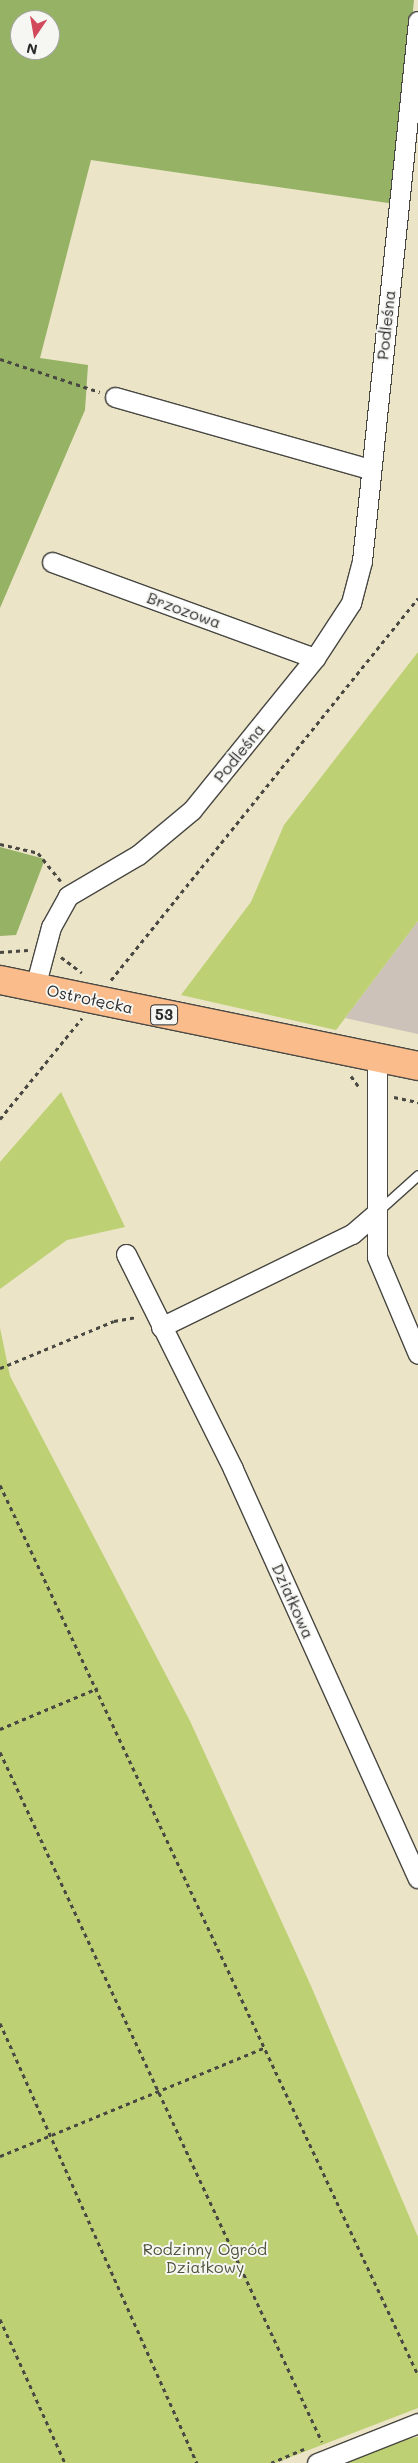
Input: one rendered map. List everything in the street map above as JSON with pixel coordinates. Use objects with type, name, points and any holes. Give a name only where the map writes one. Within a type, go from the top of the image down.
[{"type":"main road","name":"Ostrołęcka","points":[[0,980],[376,1058]]},
{"type":"main road","name":"53","points":[[376,1058],[418,1066]]},
{"type":"street","name":"Podleśna","points":[[68,896],[138,854],[192,810],[315,658],[345,617],[357,582],[403,181],[418,21]]},
{"type":"street","points":[[115,396],[370,468]]},
{"type":"street","name":"Brzozowa","points":[[52,562],[315,658]]},
{"type":"street","points":[[34,988],[51,927],[68,896]]},
{"type":"street","points":[[376,1058],[375,1214],[377,1257],[418,1354]]},
{"type":"street","points":[[158,1320],[352,1234],[375,1214]]},
{"type":"street","name":"Działkowa","points":[[126,1254],[233,1469],[418,1878]]},
{"type":"street","points":[[317,2463],[418,2422]]},
{"type":"lane","points":[[375,1214],[418,1175]]},
{"type":"path","points":[[0,359],[115,396]]},
{"type":"path","points":[[106,986],[418,598]]},
{"type":"path","points":[[0,844],[38,853],[56,870],[68,896]]},
{"type":"path","points":[[0,952],[44,951],[62,957],[87,977]]},
{"type":"path","points":[[0,1119],[87,1012]]},
{"type":"path","points":[[0,1368],[114,1322],[158,1320]]},
{"type":"path","points":[[0,1485],[98,1688],[418,2375]]},
{"type":"path","points":[[0,1729],[98,1688]]},
{"type":"path","points":[[0,1752],[322,2442]]},
{"type":"path","points":[[0,2024],[196,2463]]},
{"type":"path","points":[[0,2156],[266,2047]]},
{"type":"path","points":[[0,2319],[65,2463]]},
{"type":"shaded area","points":[[418,921],[418,1034],[345,1018]]},
{"type":"green space","points":[[0,0],[414,0],[395,204],[91,160],[40,358],[88,365],[85,410],[0,608]]},
{"type":"green space","points":[[418,652],[418,921],[336,1030],[181,995],[251,902],[284,825]]},
{"type":"green space","points":[[0,847],[45,859],[16,935],[0,936]]},
{"type":"green space","points":[[61,1092],[125,1227],[67,1240],[0,1289],[0,1162]]},
{"type":"green space","name":"Rodzinny Ogród Działkowy","points":[[0,1328],[10,1376],[190,1721],[311,1986],[418,2237],[418,2408],[275,2463],[0,2463]]},
{"type":"green space","points":[[418,2437],[418,2463],[338,2463],[388,2443]]}]
